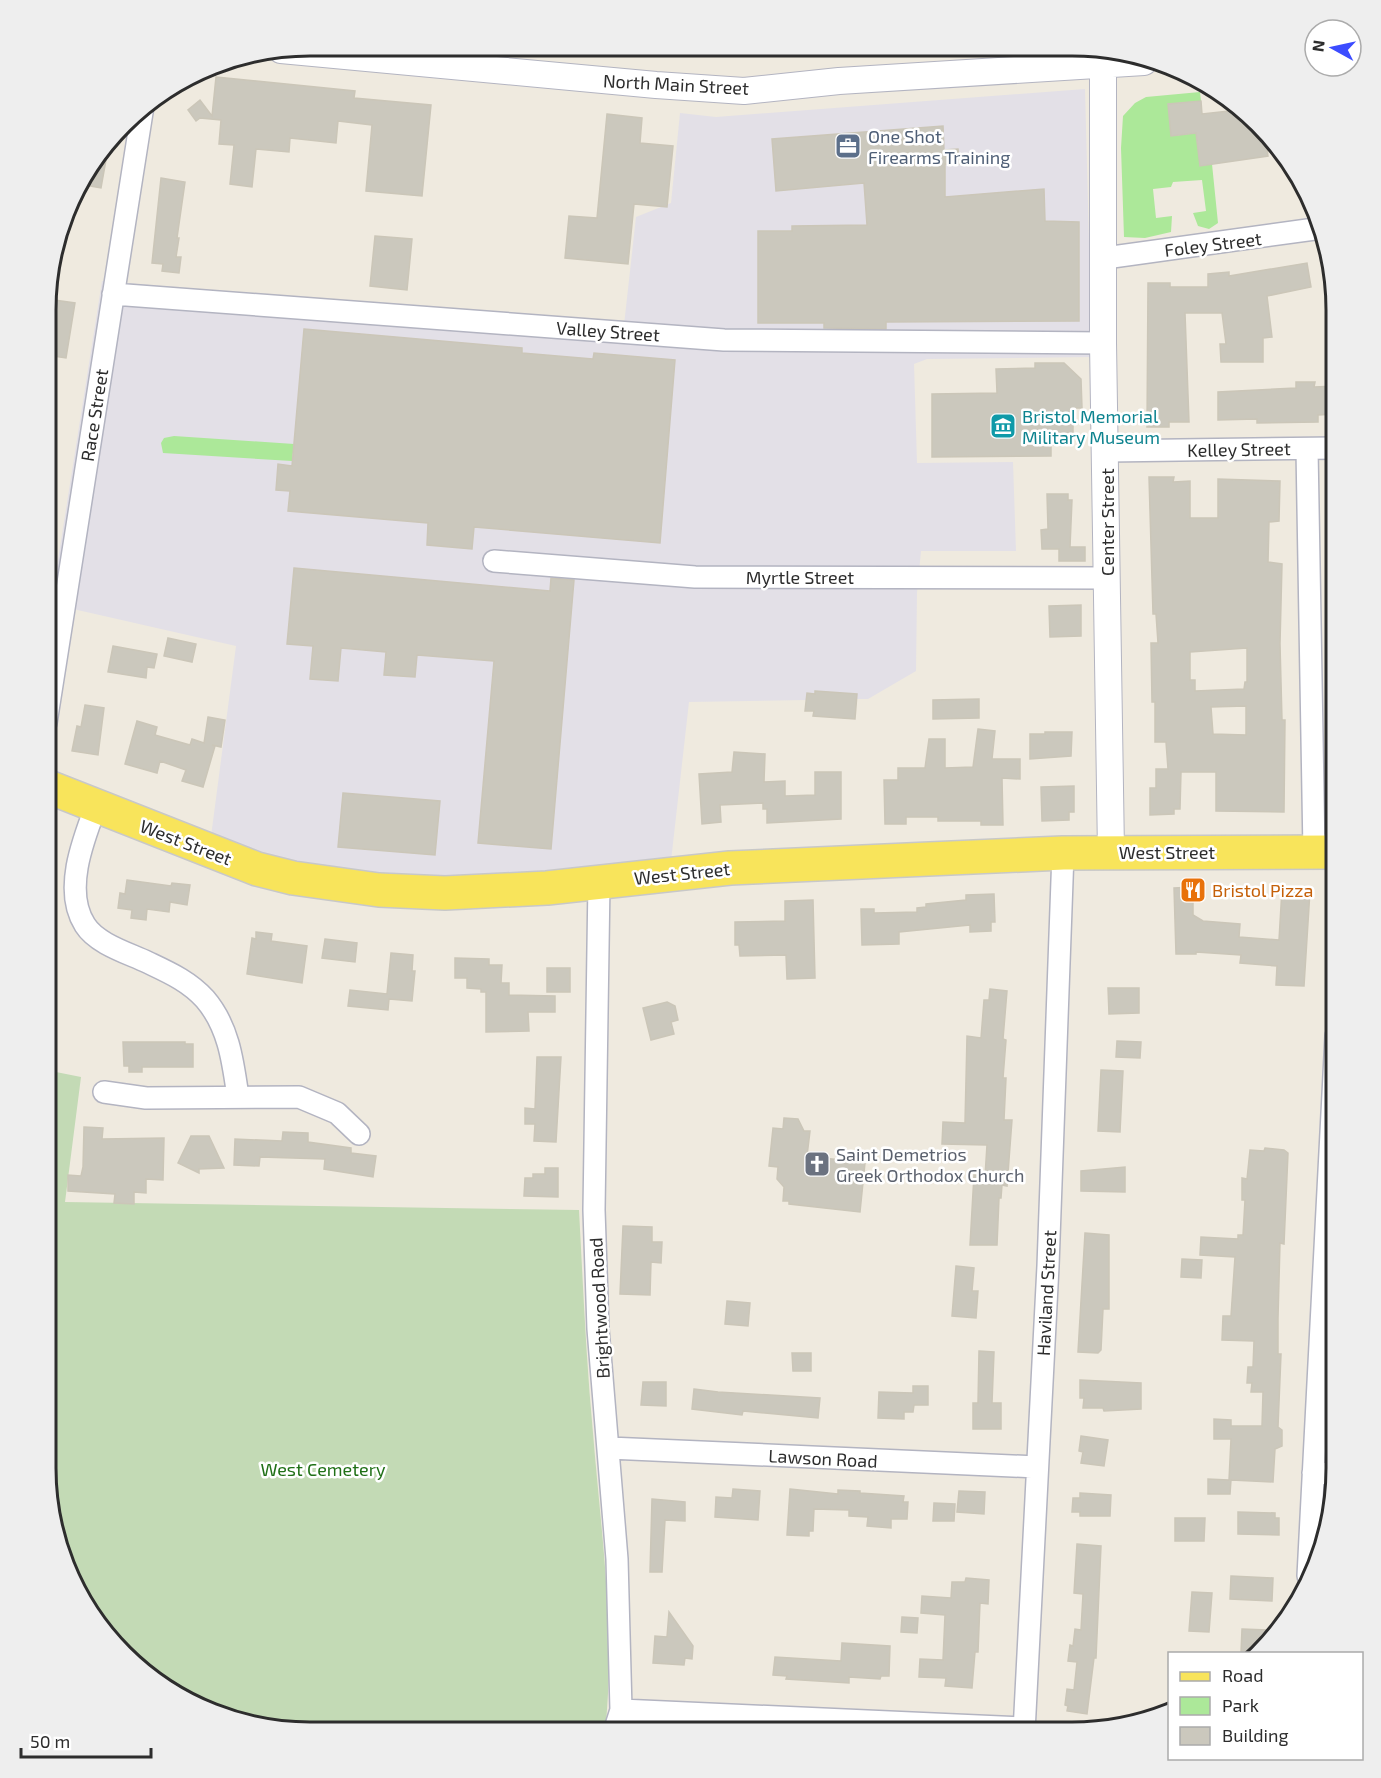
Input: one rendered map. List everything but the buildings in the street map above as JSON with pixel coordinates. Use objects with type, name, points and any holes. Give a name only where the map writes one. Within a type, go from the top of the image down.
[{"type":"main road","name":"West Street","points":[[56,790],[224,857],[293,878],[379,890],[445,893],[490,892],[730,868],[1063,853],[1325,852]]},
{"type":"street","name":"North Main Street","points":[[345,56],[744,91],[1095,57]]},
{"type":"street","name":"Center Street","points":[[1103,58],[1105,258],[1103,343],[1107,451],[1111,852]]},
{"type":"street","name":"Race Street","points":[[56,660],[141,120]]},
{"type":"street","name":"Foley Street","points":[[1105,258],[1312,229]]},
{"type":"street","name":"Valley Street","points":[[114,294],[724,340],[1103,343]]},
{"type":"street","name":"Kelley Street","points":[[1107,451],[1326,448]]},
{"type":"street","points":[[1307,449],[1325,852]]},
{"type":"street","name":"Myrtle Street","points":[[494,561],[695,577],[1108,578]]},
{"type":"street","points":[[96,806],[76,872],[75,904],[85,927],[110,945],[179,976],[205,999],[230,1041],[238,1097]]},
{"type":"street","name":"Haviland Street","points":[[1024,1722],[1048,1266],[1063,853]]},
{"type":"street","name":"Brightwood Road","points":[[599,882],[594,1210],[598,1329],[617,1559],[621,1710],[617,1722]]},
{"type":"street","points":[[104,1092],[146,1098],[299,1097],[338,1113],[359,1134]]},
{"type":"street","points":[[1309,1558],[1326,1274]]},
{"type":"street","name":"Lawson Road","points":[[609,1448],[1037,1467]]},
{"type":"street","points":[[1313,1473],[1326,1474]]},
{"type":"street","points":[[621,1710],[736,1722]]},
{"type":"shaded area","points":[[1085,89],[1092,357],[927,359],[914,364],[917,463],[1013,462],[1016,551],[921,551],[917,593],[916,671],[868,699],[856,699],[856,694],[816,691],[815,694],[807,693],[806,700],[689,702],[671,861],[587,872],[279,890],[207,867],[236,646],[56,605],[56,572],[102,281],[624,325],[636,217],[671,203],[680,113],[716,117]]},
{"type":"green space","points":[[1200,92],[1201,101],[1168,104],[1172,136],[1196,133],[1200,165],[1212,164],[1218,223],[1209,229],[1198,226],[1193,213],[1206,211],[1202,180],[1173,182],[1171,187],[1153,189],[1156,218],[1172,216],[1171,232],[1145,238],[1124,237],[1121,148],[1123,116],[1135,103],[1146,97]]},
{"type":"green space","points":[[174,436],[294,444],[292,461],[163,453],[161,443],[164,438]]},
{"type":"green space","name":"West Cemetery","points":[[56,1072],[81,1077],[65,1202],[579,1210],[588,1377],[608,1620],[606,1722],[293,1722],[276,1720],[228,1709],[182,1688],[155,1670],[119,1636],[98,1610],[75,1566],[60,1518],[56,1485]]},
{"type":"place","name":"One Shot Firearms Training","points":[[848,146]]},
{"type":"place","name":"Bristol Memorial Military Museum","points":[[1003,426]]},
{"type":"place","name":"Bristol Pizza","points":[[1193,890]]},
{"type":"place","name":"Saint Demetrios Greek Orthodox Church","points":[[817,1164]]}]
